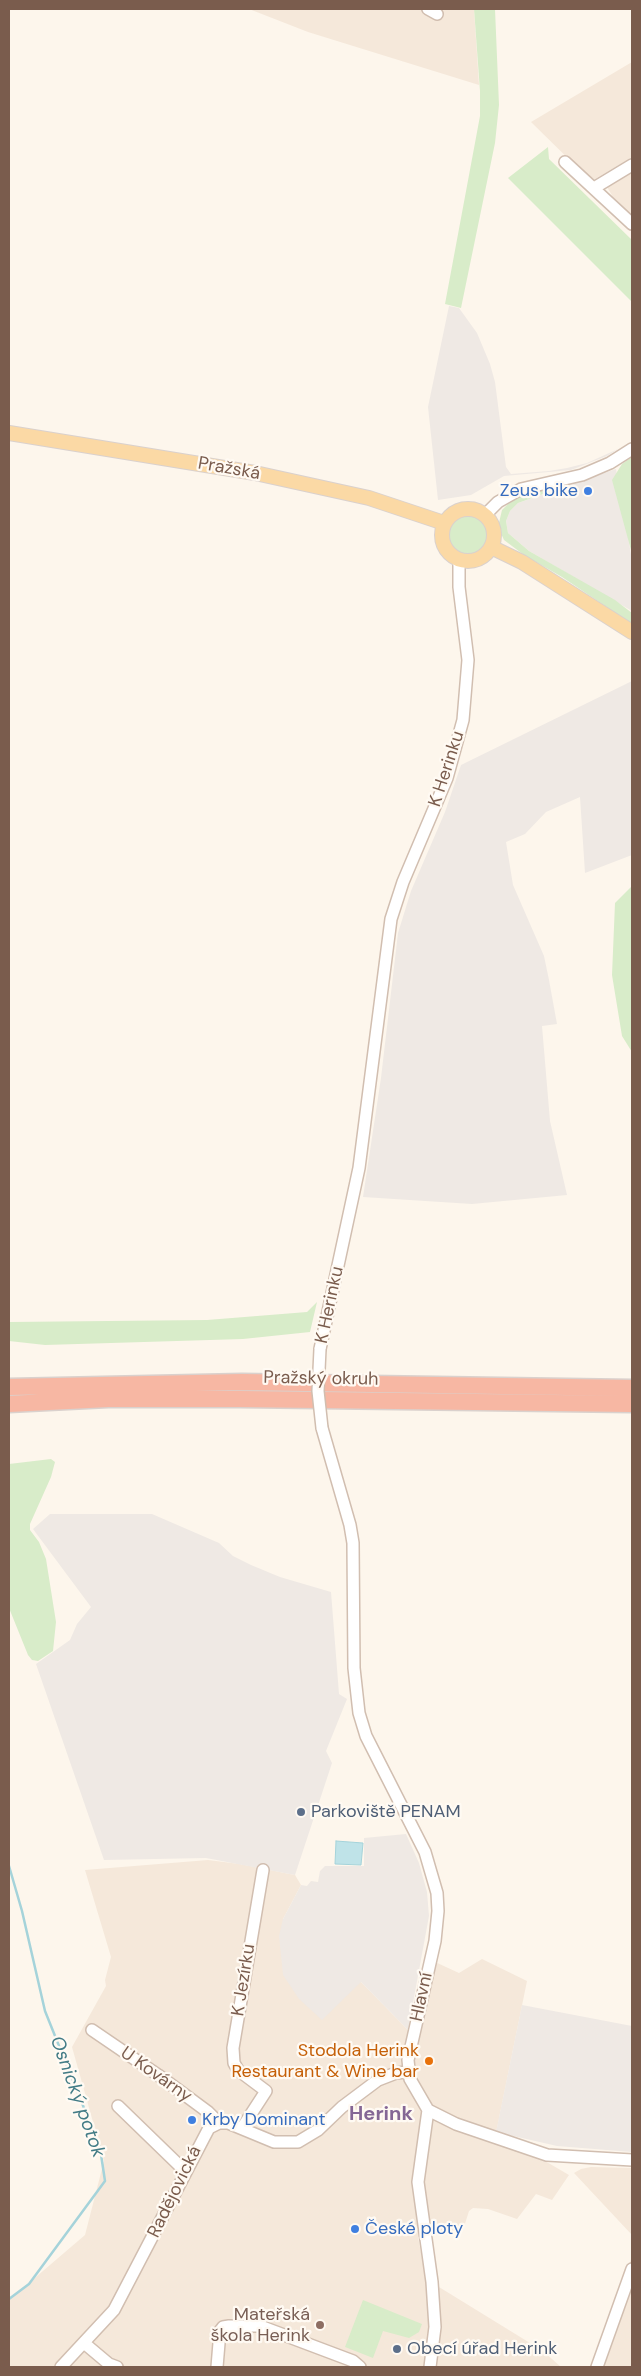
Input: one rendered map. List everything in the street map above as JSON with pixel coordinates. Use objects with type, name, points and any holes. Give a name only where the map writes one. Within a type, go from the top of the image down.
[{"type":"highway","name":"Pražský okruh","points":[[9,1387],[242,1382],[632,1388]]},
{"type":"highway","name":"Pražský okruh","points":[[9,1404],[108,1399],[632,1404]]},
{"type":"main road","name":"Pražská","points":[[9,434],[255,473],[370,498],[444,523]]},
{"type":"main road","points":[[461,509],[474,509],[485,515],[494,531],[491,547],[478,559],[459,560],[448,553],[443,545],[441,532],[444,523],[453,513],[461,509]]},
{"type":"main road","points":[[491,547],[522,562],[632,632]]},
{"type":"street","points":[[565,162],[632,224]]},
{"type":"street","points":[[594,188],[632,165]]},
{"type":"street","points":[[485,515],[498,502],[521,489],[590,472],[610,463],[632,449]]},
{"type":"street","name":"K Herinku","points":[[359,1713],[354,1668],[354,1556],[351,1534],[322,1428],[318,1391],[320,1349],[359,1168],[390,922],[398,895],[431,818],[460,738],[468,675],[463,611],[459,587],[459,560]]},
{"type":"street","name":"Hlavní","points":[[359,1713],[366,1736],[425,1852],[436,1893],[438,1911],[434,1941],[408,2060],[408,2072]]},
{"type":"street","name":"K Jezírku","points":[[242,2128],[266,2091],[238,2070],[234,2063],[233,2048],[263,1870]]},
{"type":"street","name":"U Kovárny","points":[[92,2030],[186,2096],[219,2123]]},
{"type":"street","points":[[219,2123],[228,2123],[274,2142],[302,2141],[378,2080],[396,2073],[408,2072],[428,2110],[456,2124],[546,2155],[632,2160]]},
{"type":"street","points":[[118,2106],[185,2171]]},
{"type":"street","points":[[428,2110],[418,2182],[432,2282],[435,2327],[430,2367]]},
{"type":"street","name":"Radějovická","points":[[61,2367],[114,2310],[127,2288],[205,2131],[219,2123]]},
{"type":"street","points":[[597,2367],[632,2269]]},
{"type":"street","points":[[217,2367],[221,2329],[229,2326],[260,2326],[352,2361],[360,2367]]},
{"type":"street","points":[[84,2343],[109,2364],[117,2367]]},
{"type":"shaded area","points":[[249,9],[474,9],[479,85],[308,32]]},
{"type":"shaded area","points":[[632,62],[632,157],[595,179],[588,178],[531,122]]},
{"type":"shaded area","points":[[632,172],[632,216],[613,197],[607,187]]},
{"type":"shaded area","points":[[449,306],[459,308],[477,333],[490,364],[495,382],[506,467],[511,474],[567,468],[587,463],[618,449],[607,456],[571,470],[504,476],[471,495],[438,500],[428,407]]},
{"type":"shaded area","points":[[616,469],[632,560],[632,611],[529,551],[508,533],[506,521],[510,511],[518,503]]},
{"type":"shaded area","points":[[632,681],[632,855],[585,873],[580,797],[546,812],[525,834],[506,842],[513,885],[544,956],[557,1024],[542,1026],[550,1121],[567,1195],[472,1204],[363,1197],[381,1078],[398,933],[411,891],[445,812],[461,765]]},
{"type":"shaded area","points":[[50,1514],[152,1514],[219,1543],[233,1556],[251,1565],[280,1577],[331,1592],[339,1694],[347,1699],[326,1751],[332,1763],[295,1875],[206,1858],[104,1860],[36,1664],[70,1640],[77,1624],[91,1607],[33,1529]]},
{"type":"shaded area","points":[[406,1834],[419,1863],[427,1892],[429,1916],[408,2030],[361,1982],[322,2020],[299,1999],[283,1975],[279,1936],[283,1919],[301,1885],[307,1886],[311,1881],[318,1882],[320,1871],[325,1866],[364,1866],[364,1838]]},
{"type":"shaded area","points":[[208,1860],[295,1875],[301,1885],[283,1919],[361,1982],[408,2030],[419,2032],[433,1961],[459,1973],[482,1959],[527,1981],[494,2143],[545,2161],[569,2175],[552,2200],[536,2194],[517,2219],[488,2209],[473,2208],[469,2211],[463,2230],[454,2233],[418,2237],[426,2279],[543,2351],[561,2367],[9,2367],[9,2300],[85,2235],[104,2161],[72,2047],[106,1986],[105,1980],[111,1957],[85,1870]]},
{"type":"shaded area","points":[[522,2005],[632,2026],[632,2152],[557,2146],[496,2132]]},
{"type":"shaded area","points":[[591,2167],[632,2168],[632,2235],[574,2173]]},
{"type":"shaded area","points":[[632,2257],[632,2367],[590,2367],[626,2271]]},
{"type":"green space","points":[[474,9],[495,9],[499,105],[495,143],[461,308],[445,304],[480,116]]},
{"type":"green space","points":[[548,147],[549,159],[632,240],[632,302],[508,178]]},
{"type":"green space","points":[[632,457],[632,554],[612,480],[622,464]]},
{"type":"green space","points":[[541,490],[546,493],[518,503],[510,511],[506,521],[508,533],[529,551],[615,600],[632,613],[632,624],[562,577],[524,555],[504,540],[498,527],[502,510],[524,494]]},
{"type":"green space","points":[[472,515],[479,518],[485,524],[488,535],[487,543],[479,552],[472,555],[464,555],[457,552],[449,543],[448,531],[451,524],[460,516]]},
{"type":"green space","points":[[632,886],[632,1052],[622,1036],[612,975],[615,903]]},
{"type":"green space","points":[[317,1302],[310,1332],[243,1339],[45,1345],[9,1341],[9,1322],[207,1320],[307,1312]]},
{"type":"green space","points":[[51,1459],[55,1462],[51,1477],[30,1524],[30,1530],[39,1542],[46,1559],[56,1622],[53,1651],[38,1661],[32,1660],[28,1655],[9,1608],[9,1464]]},
{"type":"green space","points":[[363,2300],[422,2324],[419,2332],[409,2338],[383,2331],[373,2358],[345,2347]]},
{"type":"water","points":[[336,1841],[363,1843],[361,1865],[335,1864]]},
{"type":"waterway","name":"Osnický potok","points":[[9,1866],[22,1911],[45,2011],[100,2148],[105,2181],[29,2284],[9,2299]]},
{"type":"place","name":"Zeus bike","points":[[588,491]]},
{"type":"place","name":"Parkoviště PENAM","points":[[301,1812]]},
{"type":"place","name":"Stodola Herink Restaurant & Wine bar","points":[[429,2061]]},
{"type":"place","name":"Krby Dominant","points":[[192,2120]]},
{"type":"place","name":"České ploty","points":[[355,2229]]},
{"type":"place","name":"Mateřská škola Herink","points":[[320,2325]]},
{"type":"place","name":"Obecí úřad Herink","points":[[397,2349]]},
{"type":"district","name":"Herink","points":[[381,2115]]}]
